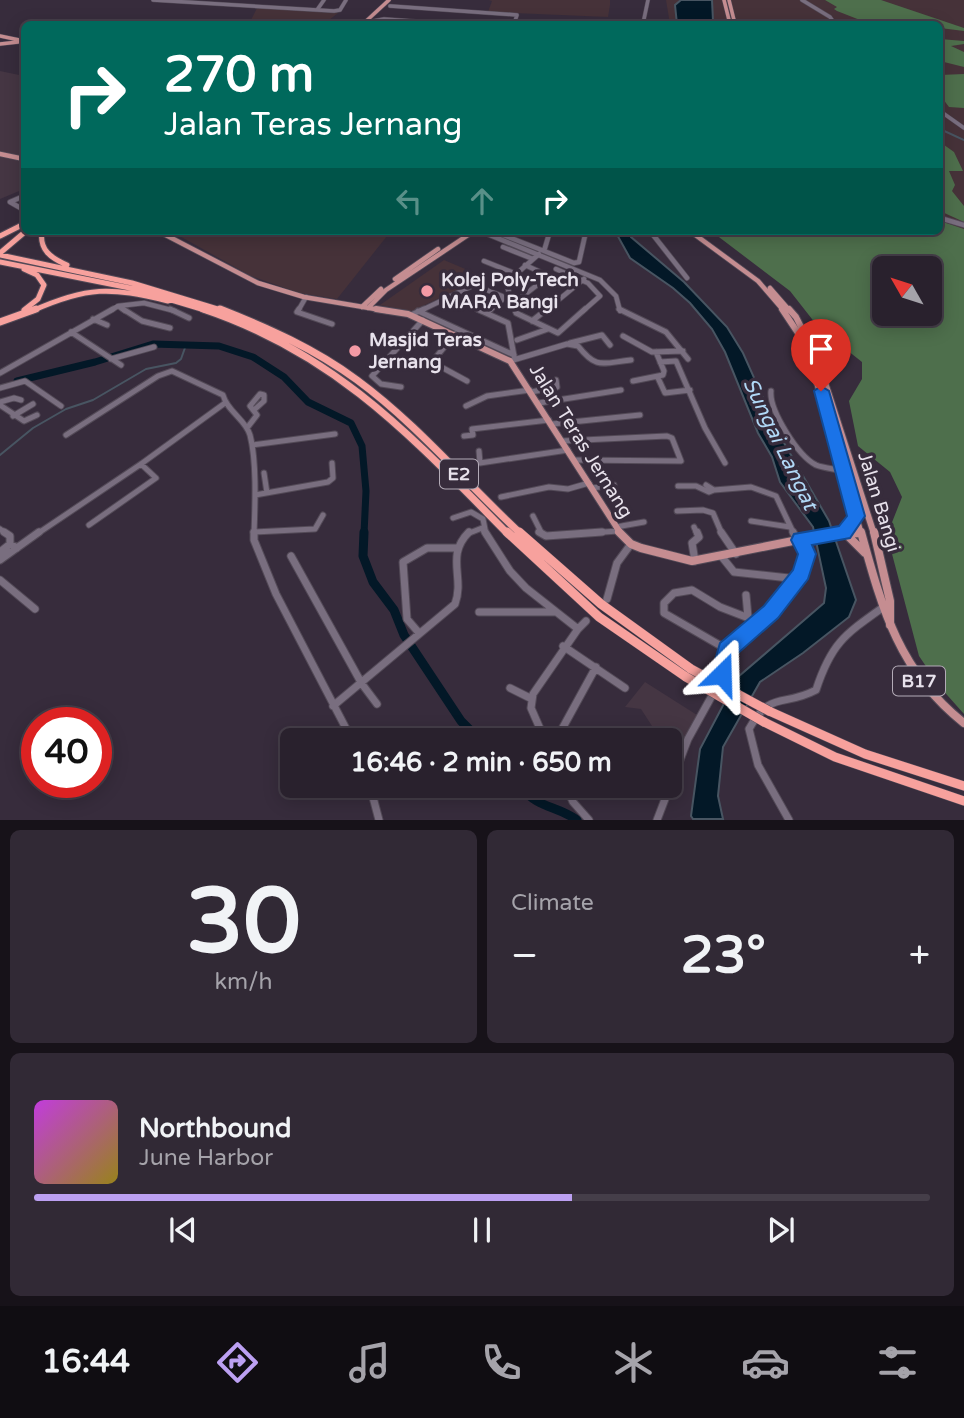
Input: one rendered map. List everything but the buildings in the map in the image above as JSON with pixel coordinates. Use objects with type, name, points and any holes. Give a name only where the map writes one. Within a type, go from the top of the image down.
[{"type":"highway","points":[[0,236],[21,228]]},
{"type":"highway","points":[[2,250],[21,231]]},
{"type":"highway","points":[[41,235],[42,248],[52,258],[68,265],[139,282]]},
{"type":"highway","name":"E2","points":[[2,250],[139,282],[211,304],[242,317],[340,368],[387,403],[573,582],[688,673],[861,753],[964,786]]},
{"type":"highway","points":[[0,262],[32,272],[41,278],[44,285],[42,294],[33,304],[0,321]]},
{"type":"highway","name":"E2","points":[[0,262],[139,288],[199,307],[289,346],[354,387],[396,423],[550,574],[613,628],[764,722],[835,757],[964,802]]},
{"type":"highway","points":[[0,321],[63,297],[93,289],[119,290],[199,307]]},
{"type":"main road","points":[[371,21],[389,7],[391,0]]},
{"type":"main road","points":[[370,21],[391,0]]},
{"type":"main road","points":[[727,0],[731,21]]},
{"type":"main road","points":[[2,39],[21,42]]},
{"type":"main road","points":[[2,39],[21,42]]},
{"type":"main road","points":[[0,153],[21,158]]},
{"type":"main road","points":[[167,235],[183,242]]},
{"type":"main road","points":[[173,235],[183,242]]},
{"type":"main road","points":[[365,307],[422,260],[460,235]]},
{"type":"main road","points":[[348,304],[374,297],[468,235]]},
{"type":"main road","name":"Jalan Bangi","points":[[695,235],[758,281],[791,319],[814,366],[882,608],[890,627],[919,682],[964,723]]},
{"type":"main road","name":"Jalan Bangi","points":[[701,235],[761,279],[780,297],[803,328],[817,358],[879,549],[890,601],[890,627]]},
{"type":"main road","name":"Jalan Teras Jernang","points":[[183,242],[247,279],[306,297],[414,313],[424,320],[513,358],[617,529],[631,544],[695,561],[802,539],[861,533]]},
{"type":"main road","points":[[422,260],[435,257]]},
{"type":"main road","points":[[419,267],[422,260]]},
{"type":"main road","points":[[374,297],[377,306],[390,311]]},
{"type":"main road","points":[[856,516],[842,533],[856,541],[869,557]]},
{"type":"main road","points":[[869,522],[861,533],[879,549]]},
{"type":"street","points":[[153,0],[317,10],[338,10],[346,0]]},
{"type":"street","points":[[230,5],[234,0]]},
{"type":"street","points":[[236,5],[241,0]]},
{"type":"street","points":[[256,6],[262,0]]},
{"type":"street","points":[[297,9],[304,0]]},
{"type":"street","points":[[317,10],[324,0]]},
{"type":"street","points":[[645,21],[648,0]]},
{"type":"street","points":[[802,0],[810,8],[834,21]]},
{"type":"street","points":[[276,8],[281,2]]},
{"type":"street","points":[[389,7],[452,15],[450,21]]},
{"type":"street","points":[[414,10],[510,18]]},
{"type":"street","points":[[457,21],[460,12]]},
{"type":"street","points":[[425,21],[429,13]]},
{"type":"street","points":[[381,15],[386,19]]},
{"type":"street","points":[[465,15],[517,15],[515,21]]},
{"type":"street","points":[[486,21],[487,15]]},
{"type":"street","points":[[377,21],[395,21]]},
{"type":"street","points":[[943,113],[964,128]]},
{"type":"street","points":[[21,196],[10,202],[21,209]]},
{"type":"street","points":[[943,219],[964,225]]},
{"type":"street","points":[[491,235],[574,263],[579,262],[585,235]]},
{"type":"street","points":[[502,235],[541,253]]},
{"type":"street","points":[[548,235],[541,253],[505,281],[516,313],[558,333],[600,296],[582,281],[556,269]]},
{"type":"street","points":[[653,235],[687,278]]},
{"type":"street","points":[[503,247],[533,259]]},
{"type":"street","points":[[550,256],[589,275],[612,291],[618,299],[620,311],[668,332],[688,359]]},
{"type":"street","points":[[484,261],[514,274]]},
{"type":"street","points":[[525,265],[562,282],[570,275]]},
{"type":"street","points":[[532,321],[589,275]]},
{"type":"street","points":[[512,305],[549,276]]},
{"type":"street","points":[[414,313],[474,285],[502,296],[502,300],[486,313]]},
{"type":"street","points":[[449,296],[508,323],[513,358]]},
{"type":"street","points":[[306,297],[297,312],[332,324]]},
{"type":"street","points":[[0,373],[125,303],[155,306],[189,318]]},
{"type":"street","points":[[115,307],[139,323]]},
{"type":"street","points":[[115,307],[142,321],[170,328]]},
{"type":"street","points":[[414,313],[513,358],[598,335],[602,335],[610,345]]},
{"type":"street","points":[[93,319],[107,325]]},
{"type":"street","points":[[401,387],[381,384],[372,376],[424,320]]},
{"type":"street","points":[[517,341],[548,329]]},
{"type":"street","points":[[71,332],[121,365]]},
{"type":"street","points":[[455,334],[432,362],[467,381]]},
{"type":"street","points":[[623,336],[656,352],[682,349]]},
{"type":"street","points":[[567,344],[578,346],[590,361],[597,364],[631,360]]},
{"type":"street","points":[[109,358],[154,347]]},
{"type":"street","points":[[633,381],[657,378],[664,373],[656,352]]},
{"type":"street","points":[[660,362],[676,361],[705,428],[725,463]]},
{"type":"street","points":[[66,435],[158,376],[172,371],[225,397],[225,403],[247,428],[252,445],[254,540],[276,594],[345,728]]},
{"type":"street","points":[[657,378],[665,393],[690,390]]},
{"type":"street","points":[[467,406],[487,396],[557,387],[556,380]]},
{"type":"street","points":[[0,388],[25,381],[61,406]]},
{"type":"street","points":[[539,403],[621,390]]},
{"type":"street","points":[[771,391],[770,401],[799,452],[816,465],[843,471]]},
{"type":"street","points":[[21,400],[14,398],[0,404],[13,416],[24,421],[37,415]]},
{"type":"street","points":[[0,559],[94,493],[141,464],[225,403]]},
{"type":"street","points":[[13,416],[33,404]]},
{"type":"street","points":[[247,428],[257,415],[254,411]]},
{"type":"street","points":[[464,436],[473,435],[472,429],[640,415]]},
{"type":"street","points":[[252,445],[335,433]]},
{"type":"street","points":[[562,441],[667,436],[673,438],[681,461],[575,460]]},
{"type":"street","points":[[479,451],[480,463],[568,450]]},
{"type":"street","points":[[255,495],[328,482],[333,478],[332,463]]},
{"type":"street","points":[[89,526],[156,478],[141,464]]},
{"type":"street","points":[[264,473],[267,493]]},
{"type":"street","points":[[500,497],[549,487],[614,485]]},
{"type":"street","points":[[706,485],[714,490]]},
{"type":"street","points":[[657,820],[688,739],[722,674],[728,650],[778,604],[797,579],[807,557],[802,539],[790,527],[781,502],[771,494],[751,487],[709,492],[696,486],[678,486]]},
{"type":"street","points":[[677,512],[703,510],[713,513],[720,532],[736,554]]},
{"type":"street","points":[[453,518],[471,512],[483,519],[494,550],[510,571],[578,629]]},
{"type":"street","points":[[253,532],[315,529],[323,515]]},
{"type":"street","points":[[533,516],[539,532],[546,536],[617,529],[644,522]]},
{"type":"street","points":[[751,521],[790,527]]},
{"type":"street","points":[[694,527],[699,537],[692,543],[695,561]]},
{"type":"street","points":[[0,529],[10,536],[10,544]]},
{"type":"street","points":[[333,706],[458,600],[460,593],[455,562],[457,548],[473,529],[486,532]]},
{"type":"street","points":[[10,544],[17,548]]},
{"type":"street","points":[[0,551],[10,544]]},
{"type":"street","points":[[607,599],[617,564],[631,544]]},
{"type":"street","points":[[419,633],[407,620],[403,562],[427,548],[457,548]]},
{"type":"street","points":[[291,556],[362,684],[377,704]]},
{"type":"street","points":[[722,557],[734,572],[797,579]]},
{"type":"street","points":[[0,580],[35,610]]},
{"type":"street","points":[[728,650],[664,613],[664,603],[674,593],[692,590],[720,607],[759,622]]},
{"type":"street","points":[[746,595],[748,617]]},
{"type":"street","points":[[789,820],[765,782],[751,748],[749,729],[766,702],[797,698],[816,690],[824,665],[845,634],[882,608]]},
{"type":"street","points":[[479,612],[556,612]]},
{"type":"street","points":[[539,728],[532,713],[530,698],[536,684],[554,663],[563,646],[586,621]]},
{"type":"street","points":[[563,646],[625,688]]},
{"type":"street","points":[[563,728],[596,667]]},
{"type":"street","points":[[509,688],[530,698]]},
{"type":"street","points":[[373,798],[379,820]]},
{"type":"street","points":[[571,798],[589,820]]},
{"type":"shaded area","points":[[489,0],[610,0],[610,5],[608,17],[488,12],[492,1]]},
{"type":"shaded area","points":[[666,0],[964,0],[964,266],[943,235],[943,21],[670,21]]},
{"type":"shaded area","points":[[257,8],[338,13],[328,21],[250,21]]},
{"type":"shaded area","points":[[0,71],[21,75],[21,190],[0,199]]},
{"type":"shaded area","points":[[178,235],[388,235],[337,299],[299,293],[251,276]]},
{"type":"shaded area","name":"Kolej Poly-Tech MARA Bangi","points":[[444,260],[484,277],[412,311],[380,305]]},
{"type":"shaded area","points":[[645,682],[697,715],[682,742],[682,728],[655,728],[641,709],[625,707]]},
{"type":"green space","points":[[825,0],[881,0],[964,28],[964,31],[943,28],[943,21],[855,21],[860,20],[834,9],[837,7]]},
{"type":"green space","points":[[943,39],[964,41],[964,44],[951,46],[964,52],[964,67],[943,62]]},
{"type":"green space","points":[[964,74],[964,108],[949,107],[943,99],[943,75]]},
{"type":"green space","points":[[943,144],[954,152],[963,171],[949,171],[955,185],[952,191],[964,206],[964,222],[943,212]]},
{"type":"green space","points":[[943,222],[964,229],[964,714],[940,687],[919,656],[887,535],[902,497],[890,472],[858,446],[849,401],[862,379],[862,362],[819,328],[790,291],[716,235],[943,235]]},
{"type":"water","points":[[681,0],[712,0],[713,21],[677,21],[675,5]]},
{"type":"water","name":"Sungai Langat","points":[[617,235],[631,235],[684,282],[727,327],[743,353],[780,436],[829,521],[856,600],[849,617],[760,682],[723,747],[718,796],[723,819],[693,819],[691,816],[700,749],[738,677],[824,603],[826,588],[813,527],[780,482],[772,457],[758,433],[725,352],[712,329],[673,288],[630,258]]},
{"type":"waterway","points":[[943,130],[964,140]]},
{"type":"waterway","points":[[17,381],[95,362],[153,344],[219,346],[253,357],[284,377],[308,402],[351,423],[362,446],[366,491],[364,534]]},
{"type":"waterway","points":[[0,455],[33,428],[66,409],[93,400],[146,369],[176,363],[181,359],[186,345]]},
{"type":"waterway","points":[[364,532],[363,556],[373,582],[394,610],[404,635],[468,728]]},
{"type":"waterway","points":[[533,798],[577,820]]},
{"type":"place","name":"Kolej Poly-Tech MARA Bangi","points":[[427,291]]},
{"type":"place","name":"Masjid Teras Jernang","points":[[355,351]]},
{"type":"route","points":[[722,674],[728,650],[737,639],[771,612],[802,573],[807,554],[800,540],[844,533],[856,516],[821,391]]}]
